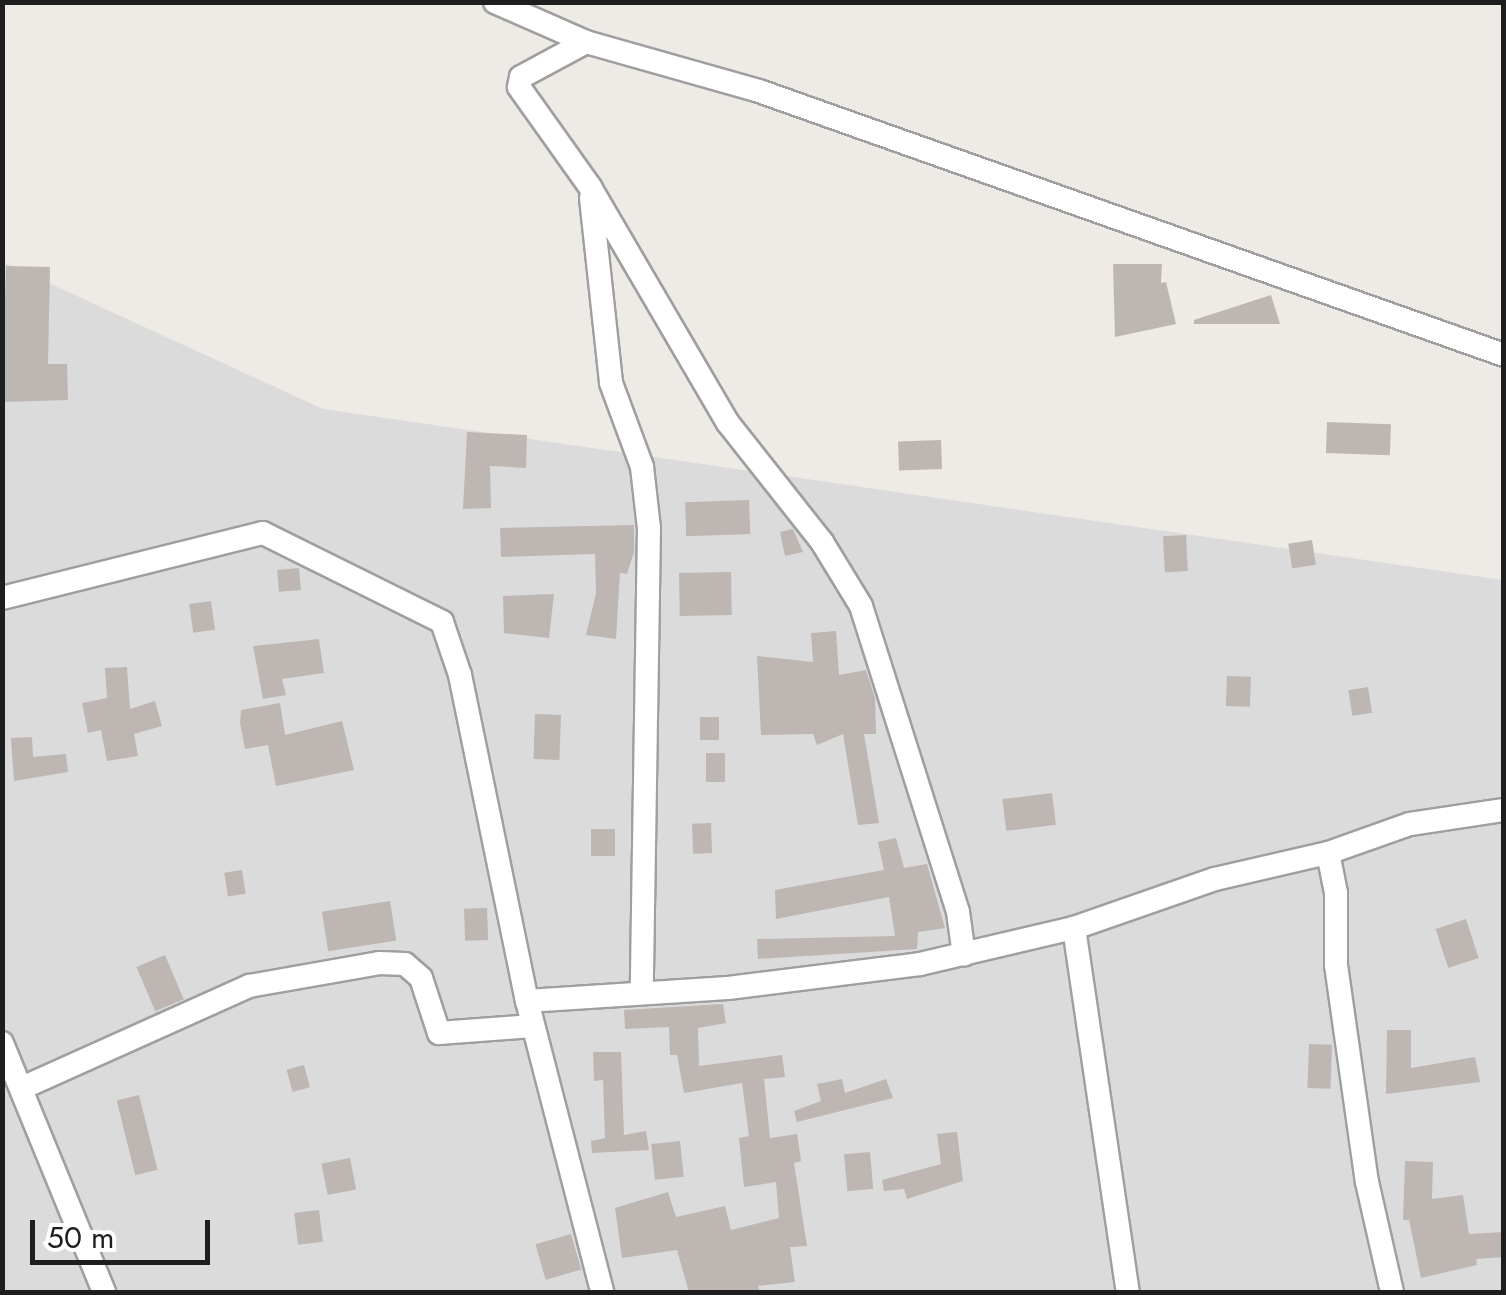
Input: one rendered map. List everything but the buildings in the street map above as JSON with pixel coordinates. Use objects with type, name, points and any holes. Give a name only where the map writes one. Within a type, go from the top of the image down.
[{"type":"street","points":[[494,2],[586,42],[759,91],[1504,355]]},
{"type":"street","points":[[586,42],[518,83],[590,188],[728,423],[822,542],[861,606],[958,912],[964,954]]},
{"type":"street","points":[[590,188],[611,383],[642,466],[649,528],[642,992]]},
{"type":"street","points":[[2,598],[262,534],[442,622],[460,675],[526,1001],[602,1292]]},
{"type":"street","points":[[526,1001],[728,988],[964,954],[1074,928],[1215,879],[1328,853],[1430,819],[1504,810]]},
{"type":"street","points":[[1328,853],[1336,893],[1338,981],[1367,1182],[1392,1292]]},
{"type":"street","points":[[1074,928],[1128,1292]]},
{"type":"street","points":[[22,1088],[248,986],[379,962],[406,964],[421,978],[439,1033],[533,1026]]},
{"type":"street","points":[[2,1043],[104,1292]]},
{"type":"shaded area","points":[[3,262],[323,409],[1503,580],[1503,1292],[3,1292]]}]
